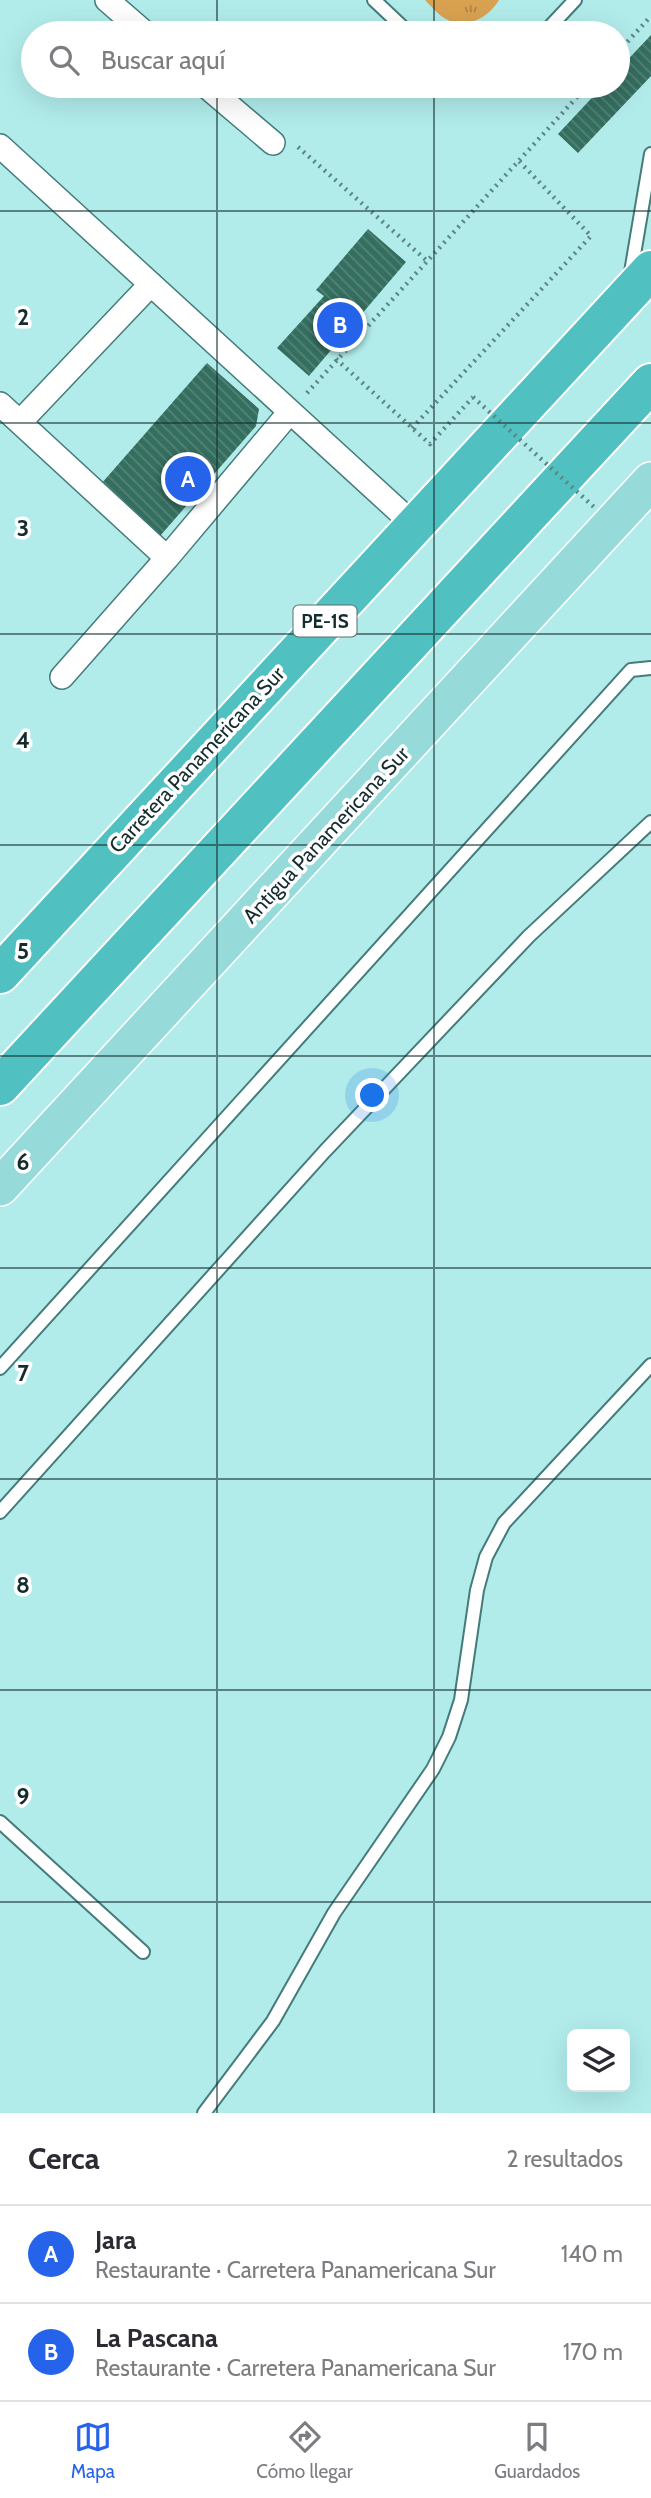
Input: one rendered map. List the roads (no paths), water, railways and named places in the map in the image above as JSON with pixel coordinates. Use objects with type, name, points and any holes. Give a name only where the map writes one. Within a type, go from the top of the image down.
[{"type":"highway","name":"Carretera Panamericana Sur","points":[[0,974],[639,283]]},
{"type":"highway","points":[[0,1086],[651,383]]},
{"type":"main road","name":"Antigua Panamericana Sur","points":[[0,1187],[651,481]]},
{"type":"street","points":[[107,0],[131,21]]},
{"type":"street","points":[[220,98],[273,144]]},
{"type":"street","points":[[0,146],[414,525]]},
{"type":"street","points":[[20,422],[151,284]]},
{"type":"street","points":[[0,404],[167,558]]},
{"type":"street","points":[[62,677],[289,413]]},
{"type":"lane","points":[[374,0],[396,21]]},
{"type":"lane","points":[[554,21],[568,3]]},
{"type":"lane","points":[[639,283],[651,154]]},
{"type":"lane","points":[[0,1368],[631,670],[651,668]]},
{"type":"lane","points":[[0,1512],[344,1131],[529,936],[651,822]]},
{"type":"lane","points":[[204,2113],[273,2021],[334,1913],[433,1769],[449,1737],[461,1700],[477,1590],[486,1556],[504,1523],[651,1365]]},
{"type":"lane","points":[[0,1822],[142,1952]]},
{"type":"place","name":"La Pascana","points":[[340,325]]},
{"type":"place","name":"Jara","points":[[188,479]]}]
